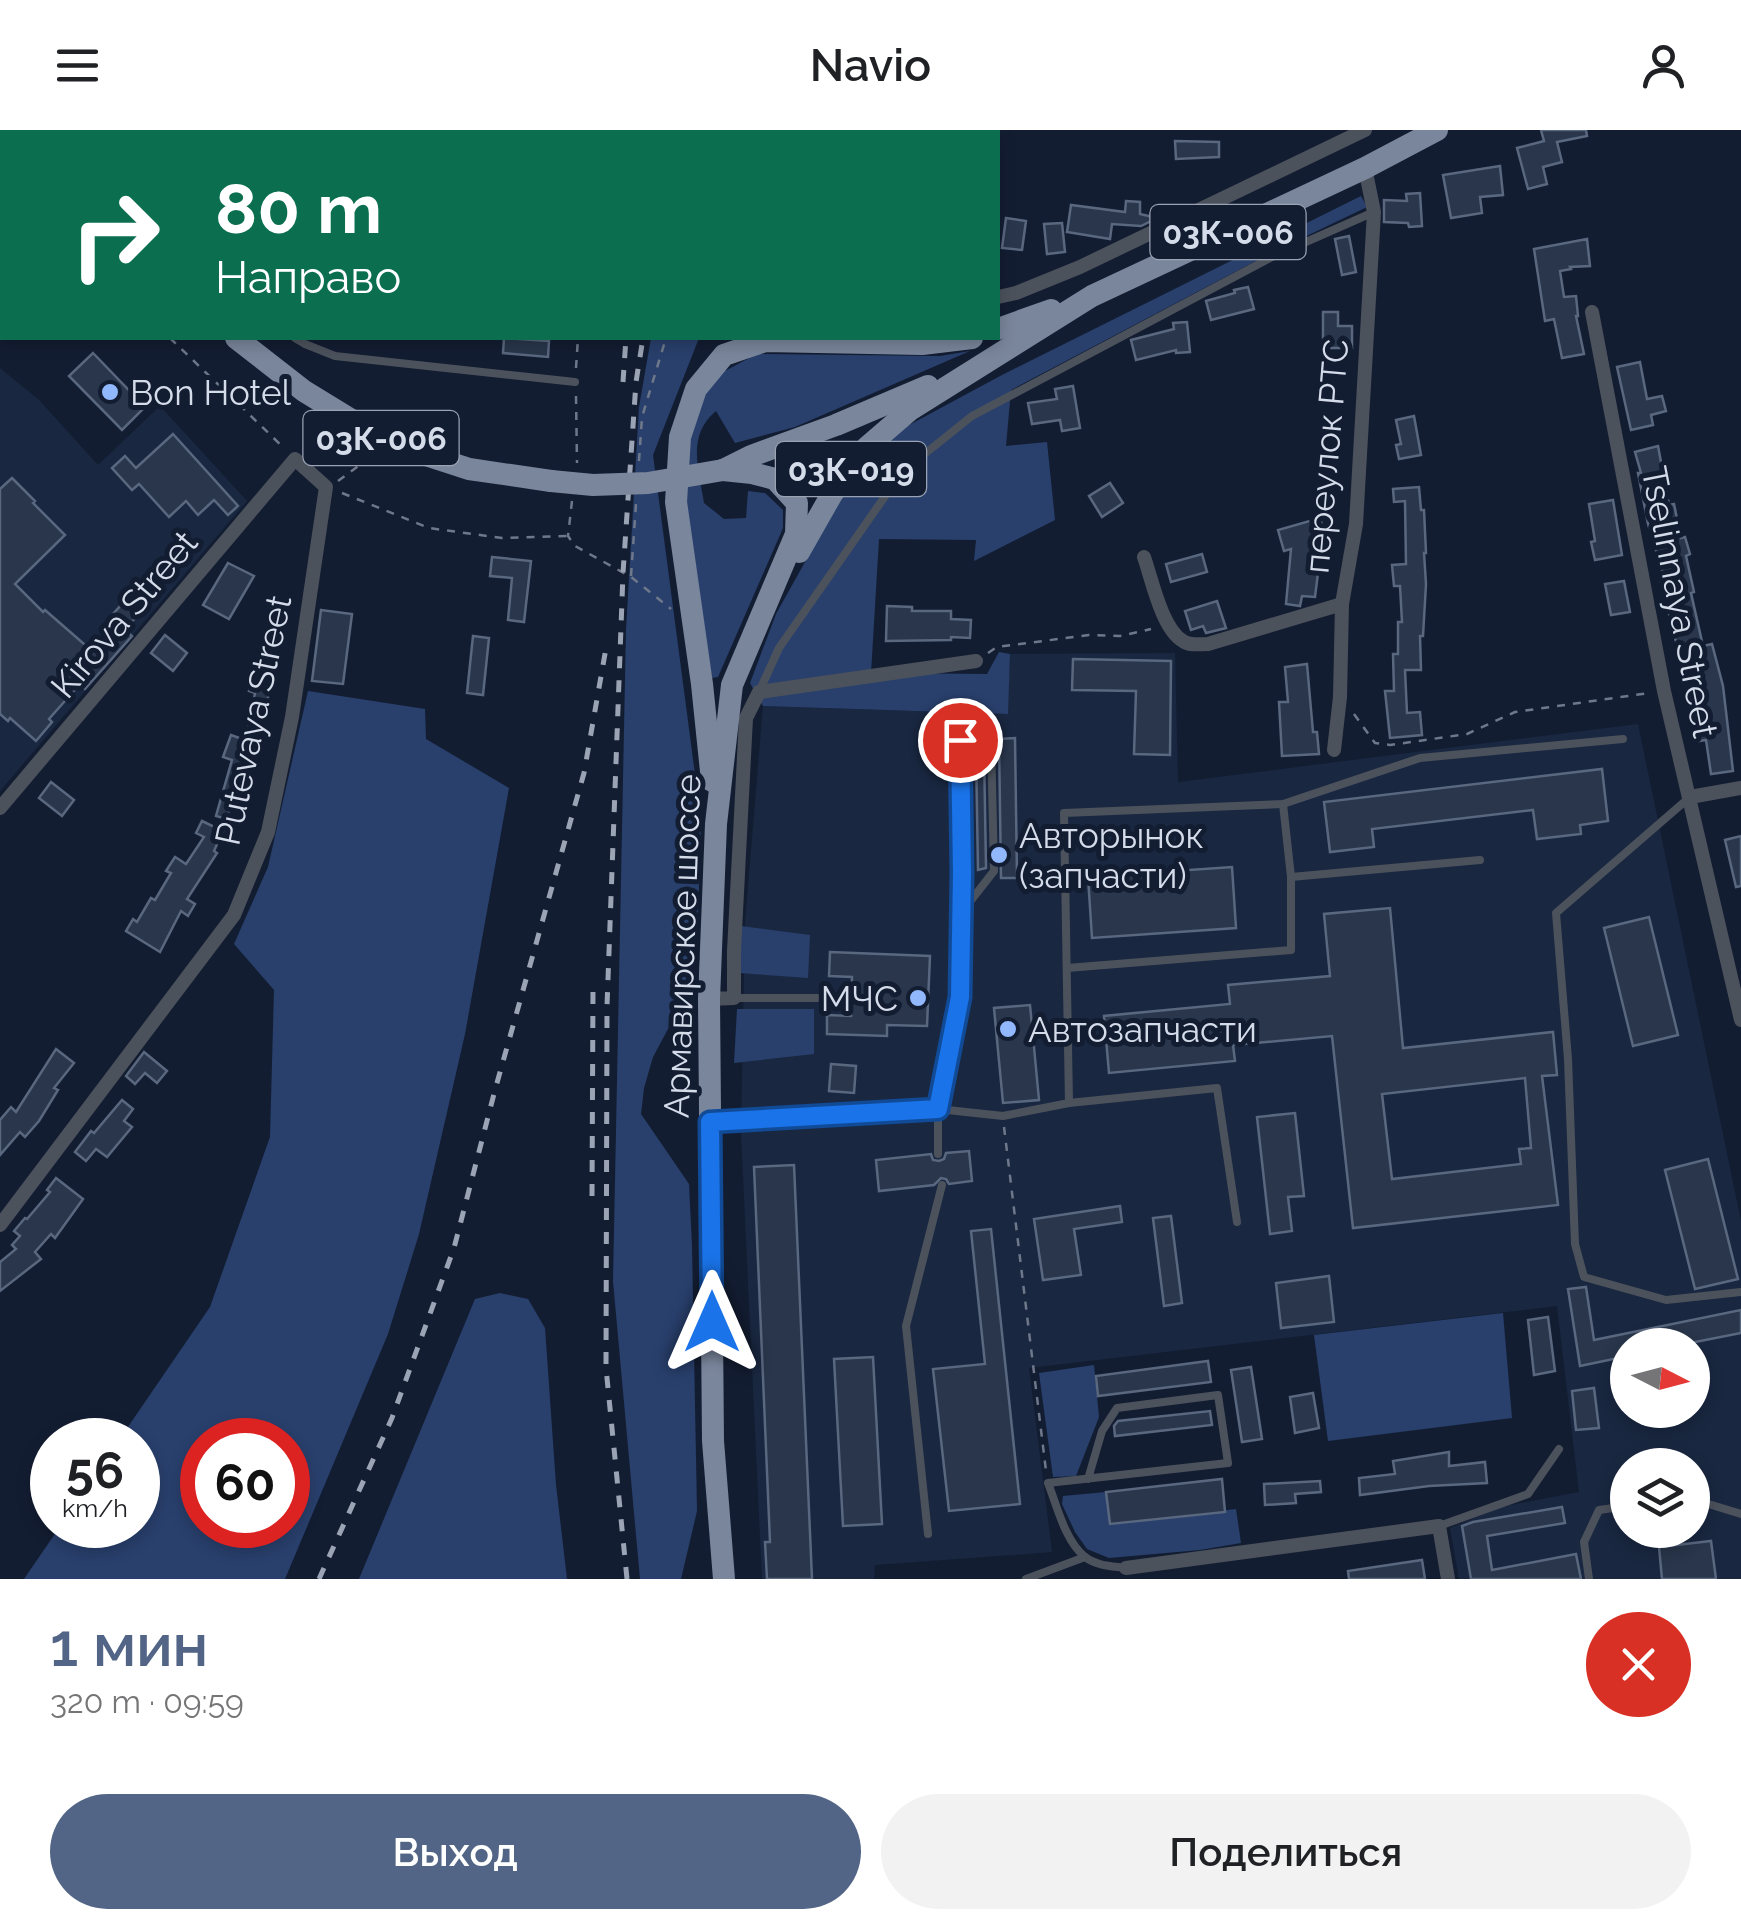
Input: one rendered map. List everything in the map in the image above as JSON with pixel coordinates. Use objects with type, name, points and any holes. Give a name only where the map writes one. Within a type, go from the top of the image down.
[{"type":"main road","name":"03К-006","points":[[239,340],[304,391],[389,442],[469,469],[593,485],[648,483],[723,470],[988,359],[1092,296],[1437,130]]},
{"type":"main road","points":[[1000,327],[1092,296]]},
{"type":"main road","points":[[716,824],[702,684],[676,502],[680,437],[696,389],[724,355],[765,341],[922,344],[955,340]]},
{"type":"main road","name":"03К-019","points":[[760,620],[832,494],[867,447],[910,410],[988,359]]},
{"type":"main road","points":[[723,470],[775,479],[797,503],[796,534],[760,620]]},
{"type":"main road","name":"Армавирское шоссе","points":[[724,1579],[713,1442],[710,999],[716,824],[732,685],[760,620]]},
{"type":"street","points":[[1000,297],[1080,267],[1365,130]]},
{"type":"street","name":"переулок РТС","points":[[1334,750],[1340,697],[1342,604],[1356,524],[1374,212],[1364,168]]},
{"type":"street","name":"Tselinnaya Street","points":[[1592,312],[1664,691],[1741,1020]]},
{"type":"street","points":[[295,459],[332,484]]},
{"type":"street","name":"Kirova Street","points":[[0,808],[295,459]]},
{"type":"street","name":"Putevaya Street","points":[[0,1226],[234,915],[268,832],[332,484]]},
{"type":"street","points":[[1144,558],[1167,625],[1182,641],[1194,645],[1342,604]]},
{"type":"street","points":[[710,999],[734,998],[746,718],[759,692],[976,661]]},
{"type":"street","points":[[1690,797],[1741,788]]},
{"type":"street","points":[[1126,1568],[1439,1526],[1448,1579]]},
{"type":"lane","points":[[759,692],[779,648],[902,472],[972,416],[1272,257],[1374,212]]},
{"type":"lane","points":[[299,340],[334,356],[575,382]]},
{"type":"lane","points":[[1069,1104],[1064,813],[1282,804],[1420,758],[1623,739]]},
{"type":"lane","points":[[938,1154],[938,1109],[960,997],[960,740],[991,740],[994,871],[961,913]]},
{"type":"lane","points":[[1690,797],[1556,913],[1568,1059],[1575,1244],[1584,1277],[1666,1300],[1741,1292]]},
{"type":"lane","points":[[1066,968],[1291,950],[1290,877],[1282,804]]},
{"type":"lane","points":[[1290,877],[1480,860]]},
{"type":"lane","points":[[734,998],[817,998]]},
{"type":"lane","points":[[710,1122],[938,1109],[1003,1116],[1069,1104],[1218,1088],[1237,1222]]},
{"type":"lane","points":[[928,1534],[906,1326],[942,1184]]},
{"type":"lane","points":[[1088,1479],[1102,1432],[1117,1408],[1218,1394],[1228,1464],[1088,1479],[1048,1483],[1070,1537],[1085,1557],[1102,1565],[1126,1568]]},
{"type":"lane","points":[[1439,1526],[1528,1494],[1559,1449]]},
{"type":"lane","points":[[1710,1505],[1741,1514]]},
{"type":"lane","points":[[1589,1579],[1584,1542],[1599,1510],[1610,1508]]},
{"type":"lane","points":[[1026,1579],[1085,1557]]},
{"type":"path","points":[[172,340],[295,459]]},
{"type":"path","points":[[576,468],[578,340]]},
{"type":"path","points":[[638,471],[642,417],[665,340]]},
{"type":"path","points":[[389,442],[332,484],[428,528],[502,538],[568,536]]},
{"type":"path","points":[[572,502],[568,536],[575,546],[631,578],[636,506]]},
{"type":"path","points":[[976,661],[997,647],[1120,636],[1167,625]]},
{"type":"path","points":[[1340,697],[1375,743],[1390,745],[1467,734],[1515,712],[1664,691]]},
{"type":"path","points":[[1003,1116],[1048,1483]]},
{"type":"shaded area","points":[[1361,196],[1367,207],[1269,254],[1011,390],[1006,446],[1047,442],[1055,520],[974,561],[976,540],[879,539],[871,673],[987,674],[999,652],[1010,654],[1008,714],[763,706],[750,683],[776,614],[844,492],[898,431]]},
{"type":"shaded area","points":[[651,340],[698,340],[653,455],[701,820],[698,915],[682,1001],[672,1004],[669,1027],[653,1057],[644,1088],[641,1114],[689,1184],[697,1511],[681,1579],[640,1579],[613,1281],[626,630],[639,407]]},
{"type":"shaded area","points":[[970,351],[795,427],[735,443],[716,411],[707,421],[697,454],[704,503],[724,519],[746,518],[748,491],[765,493],[783,510],[783,528],[718,677],[712,678],[684,501],[686,448],[698,405],[721,373],[757,354],[940,356]]},
{"type":"shaded area","points":[[0,368],[39,400],[98,465],[160,406],[247,501],[0,791]]},
{"type":"shaded area","points":[[1175,653],[1178,782],[1638,724],[1741,1221],[1741,1579],[1459,1579],[1450,1528],[1500,1507],[1579,1492],[1557,1306],[1029,1368],[1052,1552],[875,1565],[874,1579],[762,1579],[741,1133],[745,923],[763,706],[1007,714],[1010,654]]},
{"type":"shaded area","points":[[308,691],[425,709],[426,739],[509,788],[465,1034],[419,1234],[388,1334],[310,1520],[310,1418],[180,1418],[180,1548],[298,1548],[285,1579],[24,1579],[45,1548],[160,1548],[160,1418],[134,1418],[210,1307],[270,1137],[274,990],[234,944],[268,867]]},
{"type":"shaded area","points":[[741,926],[810,935],[808,978],[739,973]]},
{"type":"shaded area","points":[[737,1009],[814,1009],[814,1054],[734,1063]]},
{"type":"shaded area","points":[[500,1293],[528,1299],[545,1328],[567,1579],[359,1579],[475,1299]]},
{"type":"shaded area","points":[[1503,1313],[1512,1418],[1328,1441],[1314,1335]]},
{"type":"shaded area","points":[[1094,1365],[1099,1417],[1076,1476],[1053,1477],[1039,1373]]},
{"type":"shaded area","points":[[1106,1492],[1111,1524],[1236,1509],[1241,1543],[1109,1558],[1087,1549],[1062,1504],[1063,1496]]},
{"type":"building","points":[[1541,130],[1586,130],[1587,136],[1557,142],[1562,162],[1543,167],[1547,184],[1528,189],[1517,148],[1544,141]]},
{"type":"building","points":[[1175,141],[1219,142],[1219,157],[1176,159]]},
{"type":"building","points":[[1500,166],[1503,195],[1480,197],[1482,213],[1451,218],[1443,175]]},
{"type":"building","points":[[1420,193],[1422,226],[1384,222],[1384,200],[1407,201],[1406,194]]},
{"type":"building","points":[[1126,201],[1140,202],[1140,214],[1157,218],[1141,226],[1112,224],[1110,239],[1067,232],[1071,205],[1125,212]]},
{"type":"building","points":[[1006,218],[1026,221],[1022,250],[1002,248]]},
{"type":"building","points":[[1062,223],[1065,252],[1047,254],[1044,224]]},
{"type":"building","points":[[1349,236],[1356,272],[1342,275],[1335,239]]},
{"type":"building","points":[[1587,239],[1590,266],[1560,271],[1564,297],[1576,296],[1584,354],[1562,358],[1554,319],[1545,321],[1534,249]]},
{"type":"building","points":[[1248,287],[1254,309],[1211,320],[1206,301]]},
{"type":"building","points":[[1323,312],[1338,312],[1338,326],[1352,326],[1352,348],[1323,348]]},
{"type":"building","points":[[1187,322],[1190,352],[1176,350],[1136,360],[1131,340],[1174,329],[1173,323]]},
{"type":"building","points":[[504,340],[549,341],[548,357],[503,353]]},
{"type":"building","points":[[93,353],[145,407],[122,430],[69,376]]},
{"type":"building","points":[[1640,362],[1647,399],[1662,396],[1666,411],[1651,415],[1653,425],[1631,430],[1617,367]]},
{"type":"building","points":[[1073,386],[1080,428],[1062,431],[1060,420],[1032,424],[1028,403],[1057,399],[1055,389]]},
{"type":"building","points":[[1414,416],[1421,455],[1399,459],[1396,445],[1401,444],[1396,420]]},
{"type":"building","points":[[173,434],[238,506],[228,515],[214,500],[198,515],[186,501],[169,517],[139,484],[132,490],[112,468],[125,456],[136,468]]},
{"type":"building","points":[[1658,446],[1669,505],[1674,504],[1681,538],[1685,537],[1690,554],[1686,556],[1694,592],[1691,593],[1703,646],[1712,644],[1723,686],[1733,771],[1711,774],[1706,740],[1699,741],[1696,706],[1693,707],[1660,578],[1664,577],[1648,524],[1635,452]]},
{"type":"building","points":[[12,478],[65,535],[15,584],[92,651],[117,623],[132,636],[85,689],[80,684],[49,719],[52,722],[36,741],[0,714],[0,489]]},
{"type":"building","points":[[1110,483],[1123,503],[1102,517],[1089,496]]},
{"type":"building","points":[[1419,487],[1426,553],[1421,670],[1405,670],[1407,713],[1420,712],[1422,735],[1390,738],[1385,691],[1394,691],[1393,654],[1398,654],[1398,622],[1402,622],[1400,586],[1394,586],[1392,565],[1406,564],[1405,501],[1394,502],[1393,489]]},
{"type":"building","points":[[1613,500],[1622,555],[1595,560],[1589,504]]},
{"type":"building","points":[[1320,518],[1326,539],[1314,542],[1312,572],[1318,573],[1315,597],[1302,596],[1300,606],[1286,604],[1291,549],[1284,551],[1278,530]]},
{"type":"building","points":[[1202,554],[1207,572],[1171,582],[1166,564]]},
{"type":"building","points":[[492,557],[531,561],[524,622],[508,620],[512,578],[490,576]]},
{"type":"building","points":[[228,563],[254,576],[229,619],[203,605]]},
{"type":"building","points":[[1624,581],[1630,612],[1611,615],[1605,584]]},
{"type":"building","points":[[139,585],[153,598],[128,626],[114,613]]},
{"type":"building","points":[[1217,601],[1226,628],[1206,633],[1203,626],[1191,630],[1185,611]]},
{"type":"building","points":[[887,606],[912,607],[912,611],[951,611],[951,619],[971,620],[970,638],[886,641]]},
{"type":"building","points":[[321,610],[352,614],[343,684],[312,681]]},
{"type":"building","points":[[165,635],[187,653],[173,671],[151,653]]},
{"type":"building","points":[[473,636],[489,638],[483,695],[467,693]]},
{"type":"building","points":[[1073,659],[1171,661],[1170,755],[1134,754],[1136,691],[1072,690]]},
{"type":"building","points":[[1307,664],[1313,732],[1317,732],[1319,754],[1282,756],[1279,702],[1288,702],[1285,667]]},
{"type":"building","points":[[254,673],[274,678],[262,732],[248,730],[255,693],[249,691]]},
{"type":"building","points":[[231,735],[253,743],[238,784],[242,785],[235,808],[231,806],[226,819],[216,816],[232,760],[223,757]]},
{"type":"building","points":[[1015,738],[1017,878],[1001,878],[999,739]]},
{"type":"building","points":[[984,751],[986,868],[978,870],[976,752]]},
{"type":"building","points":[[1602,769],[1608,821],[1580,825],[1581,834],[1537,839],[1533,810],[1372,829],[1374,847],[1330,852],[1324,802]]},
{"type":"building","points":[[51,782],[74,800],[62,816],[39,798]]},
{"type":"building","points":[[202,821],[223,831],[214,851],[217,853],[187,899],[195,904],[188,916],[181,911],[160,952],[126,931],[133,919],[137,922],[151,898],[155,900],[171,873],[166,871],[175,857],[186,864],[204,837],[196,833]]},
{"type":"building","points":[[1741,836],[1741,886],[1736,887],[1725,840]]},
{"type":"building","points":[[1232,867],[1236,928],[1092,938],[1088,877]]},
{"type":"building","points":[[1390,908],[1403,1048],[1553,1032],[1557,1075],[1542,1076],[1558,1205],[1353,1228],[1332,1036],[1233,1045],[1235,1061],[1109,1073],[1104,1016],[1230,1004],[1228,985],[1330,976],[1324,914]],"holes":[[[1525,1078],[1531,1148],[1519,1149],[1521,1164],[1392,1179],[1382,1094]]]},
{"type":"building","points":[[1649,917],[1678,1035],[1633,1046],[1604,928]]},
{"type":"building","points":[[830,952],[930,956],[927,1026],[887,1025],[887,1036],[827,1034],[827,1015],[851,1016],[852,977],[829,976]]},
{"type":"building","points":[[1030,1005],[1039,1100],[1003,1103],[994,1008]]},
{"type":"building","points":[[56,1049],[74,1063],[54,1088],[58,1090],[39,1121],[25,1137],[20,1132],[0,1155],[0,1120],[11,1107],[16,1112]]},
{"type":"building","points":[[144,1052],[167,1071],[157,1083],[145,1073],[135,1084],[126,1076]]},
{"type":"building","points":[[831,1064],[856,1066],[854,1093],[829,1091]]},
{"type":"building","points":[[122,1100],[133,1109],[124,1121],[132,1127],[107,1157],[96,1149],[86,1161],[75,1152]]},
{"type":"building","points":[[1295,1113],[1304,1196],[1288,1197],[1292,1231],[1270,1234],[1257,1117]]},
{"type":"building","points":[[969,1151],[972,1181],[949,1184],[941,1178],[934,1185],[879,1191],[876,1160],[931,1154],[933,1160],[939,1161],[946,1153]]},
{"type":"building","points":[[1708,1159],[1738,1279],[1695,1289],[1665,1170]]},
{"type":"building","points":[[794,1165],[812,1579],[767,1579],[765,1542],[770,1542],[754,1167]]},
{"type":"building","points":[[56,1178],[83,1199],[55,1238],[51,1234],[35,1252],[41,1259],[0,1291],[0,1262],[16,1249],[12,1245],[20,1236],[14,1231],[50,1192],[47,1190]]},
{"type":"building","points":[[1120,1206],[1122,1222],[1074,1229],[1081,1275],[1043,1280],[1034,1219]]},
{"type":"building","points":[[1171,1216],[1182,1303],[1164,1306],[1153,1218]]},
{"type":"building","points":[[991,1229],[1020,1504],[949,1511],[933,1369],[985,1364],[971,1231]]},
{"type":"building","points":[[1329,1276],[1334,1322],[1281,1328],[1276,1283]]},
{"type":"building","points":[[1586,1287],[1594,1340],[1610,1337],[1610,1360],[1580,1366],[1568,1289]]},
{"type":"building","points":[[1741,1310],[1741,1333],[1710,1339],[1710,1328],[1653,1328]]},
{"type":"building","points":[[1548,1317],[1555,1371],[1534,1375],[1528,1320]]},
{"type":"building","points":[[873,1357],[882,1524],[843,1526],[834,1359]]},
{"type":"building","points":[[1208,1361],[1211,1382],[1098,1396],[1096,1376]]},
{"type":"building","points":[[1251,1367],[1262,1439],[1242,1442],[1231,1370]]},
{"type":"building","points":[[1594,1388],[1599,1428],[1576,1430],[1572,1391]]},
{"type":"building","points":[[1313,1393],[1319,1428],[1295,1433],[1290,1397]]},
{"type":"building","points":[[1210,1411],[1212,1425],[1115,1436],[1118,1421]]},
{"type":"building","points":[[1449,1452],[1449,1466],[1485,1462],[1487,1483],[1360,1495],[1359,1478],[1395,1474],[1393,1461]]},
{"type":"building","points":[[1222,1479],[1225,1512],[1110,1524],[1106,1492]]},
{"type":"building","points":[[1320,1481],[1321,1492],[1295,1494],[1296,1503],[1265,1505],[1264,1484]]},
{"type":"building","points":[[1562,1507],[1565,1523],[1487,1536],[1492,1570],[1576,1554],[1581,1579],[1471,1579],[1462,1526]]},
{"type":"building","points":[[1710,1541],[1716,1579],[1662,1579],[1659,1548],[1710,1548]]},
{"type":"building","points":[[1422,1560],[1425,1579],[1349,1579],[1348,1571]]},
{"type":"railway","points":[[623,382],[626,340]]},
{"type":"railway","points":[[627,1579],[606,1368],[607,1006],[623,573],[636,382],[643,340]]},
{"type":"railway","points":[[319,1579],[392,1418],[454,1248],[584,773],[606,648]]},
{"type":"railway","points":[[592,1196],[593,987]]},
{"type":"place","name":"Bon Hotel","points":[[110,392]]},
{"type":"place","name":"Авторынок (запчасти)","points":[[999,855]]},
{"type":"place","name":"МЧС","points":[[918,998]]},
{"type":"place","name":"Автозапчасти","points":[[1008,1029]]},
{"type":"route","points":[[712,1322],[710,1122],[938,1109],[960,997],[960,740]]}]
